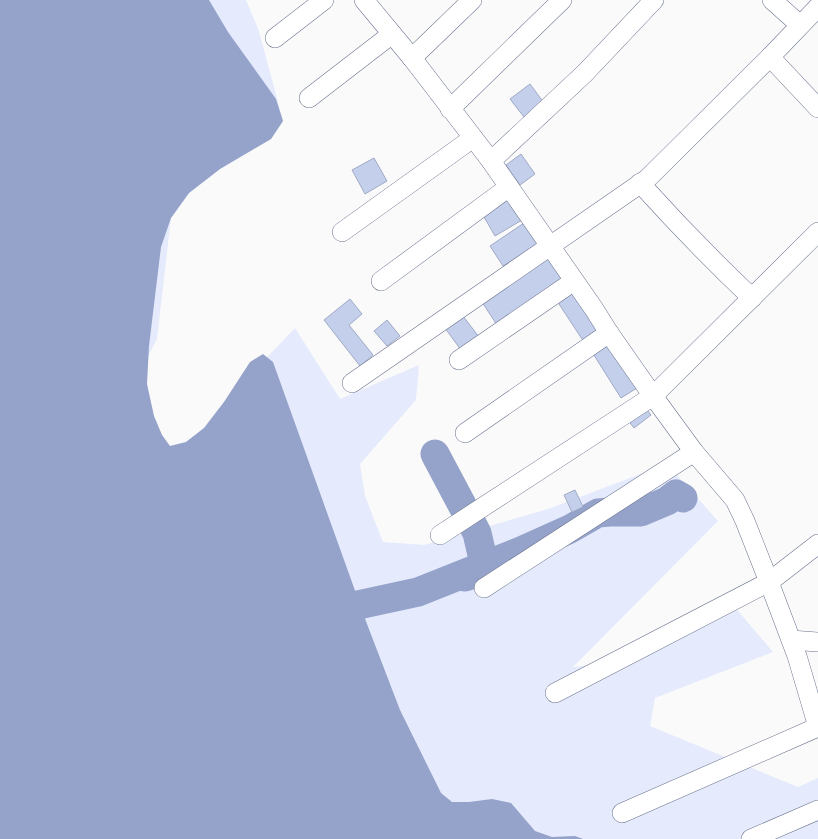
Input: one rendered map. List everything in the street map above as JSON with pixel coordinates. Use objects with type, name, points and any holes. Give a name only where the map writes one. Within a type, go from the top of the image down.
[{"type":"street","points":[[275,38],[324,0]]},
{"type":"street","points":[[412,58],[472,0]]},
{"type":"street","points":[[450,109],[562,0]]},
{"type":"street","points":[[491,161],[585,73],[654,0]]},
{"type":"street","points":[[772,0],[800,24]]},
{"type":"street","points":[[374,3],[392,34],[491,161],[653,396],[694,452],[735,500],[745,521],[797,656],[818,727],[622,814]]},
{"type":"street","points":[[352,383],[647,179],[770,57],[800,24],[818,7]]},
{"type":"street","points":[[309,98],[392,34]]},
{"type":"street","points":[[770,57],[818,108]]},
{"type":"street","points":[[342,232],[473,138]]},
{"type":"street","points":[[640,183],[705,253],[752,298]]},
{"type":"street","points":[[381,281],[509,187]]},
{"type":"street","points":[[440,535],[653,396],[752,298],[814,244]]},
{"type":"street","points":[[459,360],[574,281]]},
{"type":"street","points":[[465,433],[609,333]]},
{"type":"street","points":[[484,588],[694,452]]},
{"type":"street","points":[[555,693],[769,582],[818,544]]},
{"type":"street","points":[[791,640],[818,642]]},
{"type":"street","points":[[751,839],[818,810]]},
{"type":"shaded area","points":[[0,0],[246,0],[259,31],[283,121],[271,139],[220,169],[189,193],[171,218],[157,339],[99,452],[170,446],[186,442],[204,428],[224,402],[295,328],[340,399],[419,365],[416,400],[360,464],[365,496],[383,542],[424,545],[548,509],[667,464],[718,521],[573,667],[629,661],[728,599],[773,652],[655,698],[650,726],[798,787],[818,778],[818,839],[0,839]]},
{"type":"water","points":[[0,0],[209,0],[228,32],[276,99],[283,121],[271,139],[220,169],[189,193],[171,218],[161,247],[149,346],[147,384],[154,416],[162,435],[170,446],[186,442],[204,428],[224,402],[250,362],[263,354],[273,362],[367,624],[400,710],[441,793],[452,802],[469,802],[492,799],[511,803],[535,831],[552,837],[575,836],[583,839],[0,839]]},
{"type":"building","points":[[530,84],[544,103],[524,117],[510,99]]},
{"type":"building","points":[[521,154],[535,174],[520,185],[506,165]]},
{"type":"building","points":[[374,158],[387,181],[365,194],[352,170]]},
{"type":"building","points":[[507,194],[522,220],[495,236],[480,210]]},
{"type":"building","points":[[527,221],[540,242],[503,266],[490,246]]},
{"type":"building","points":[[552,256],[567,279],[497,325],[482,302]]},
{"type":"building","points":[[574,289],[601,330],[584,342],[557,301]]},
{"type":"building","points":[[350,299],[362,314],[349,325],[373,355],[360,366],[324,320]]},
{"type":"building","points":[[463,316],[479,337],[461,350],[445,328]]},
{"type":"building","points":[[387,320],[400,336],[387,346],[374,331]]},
{"type":"building","points":[[608,342],[637,388],[621,398],[592,352]]},
{"type":"building","points":[[644,406],[651,415],[634,428],[627,419]]},
{"type":"building","points":[[575,490],[583,507],[572,512],[564,495]]},
{"type":"waterway","points":[[435,454],[477,533],[483,559],[479,568],[474,574],[465,577]]},
{"type":"waterway","points":[[321,613],[418,592],[521,551],[570,529],[598,513],[641,512],[667,501],[676,494],[683,498]]}]
